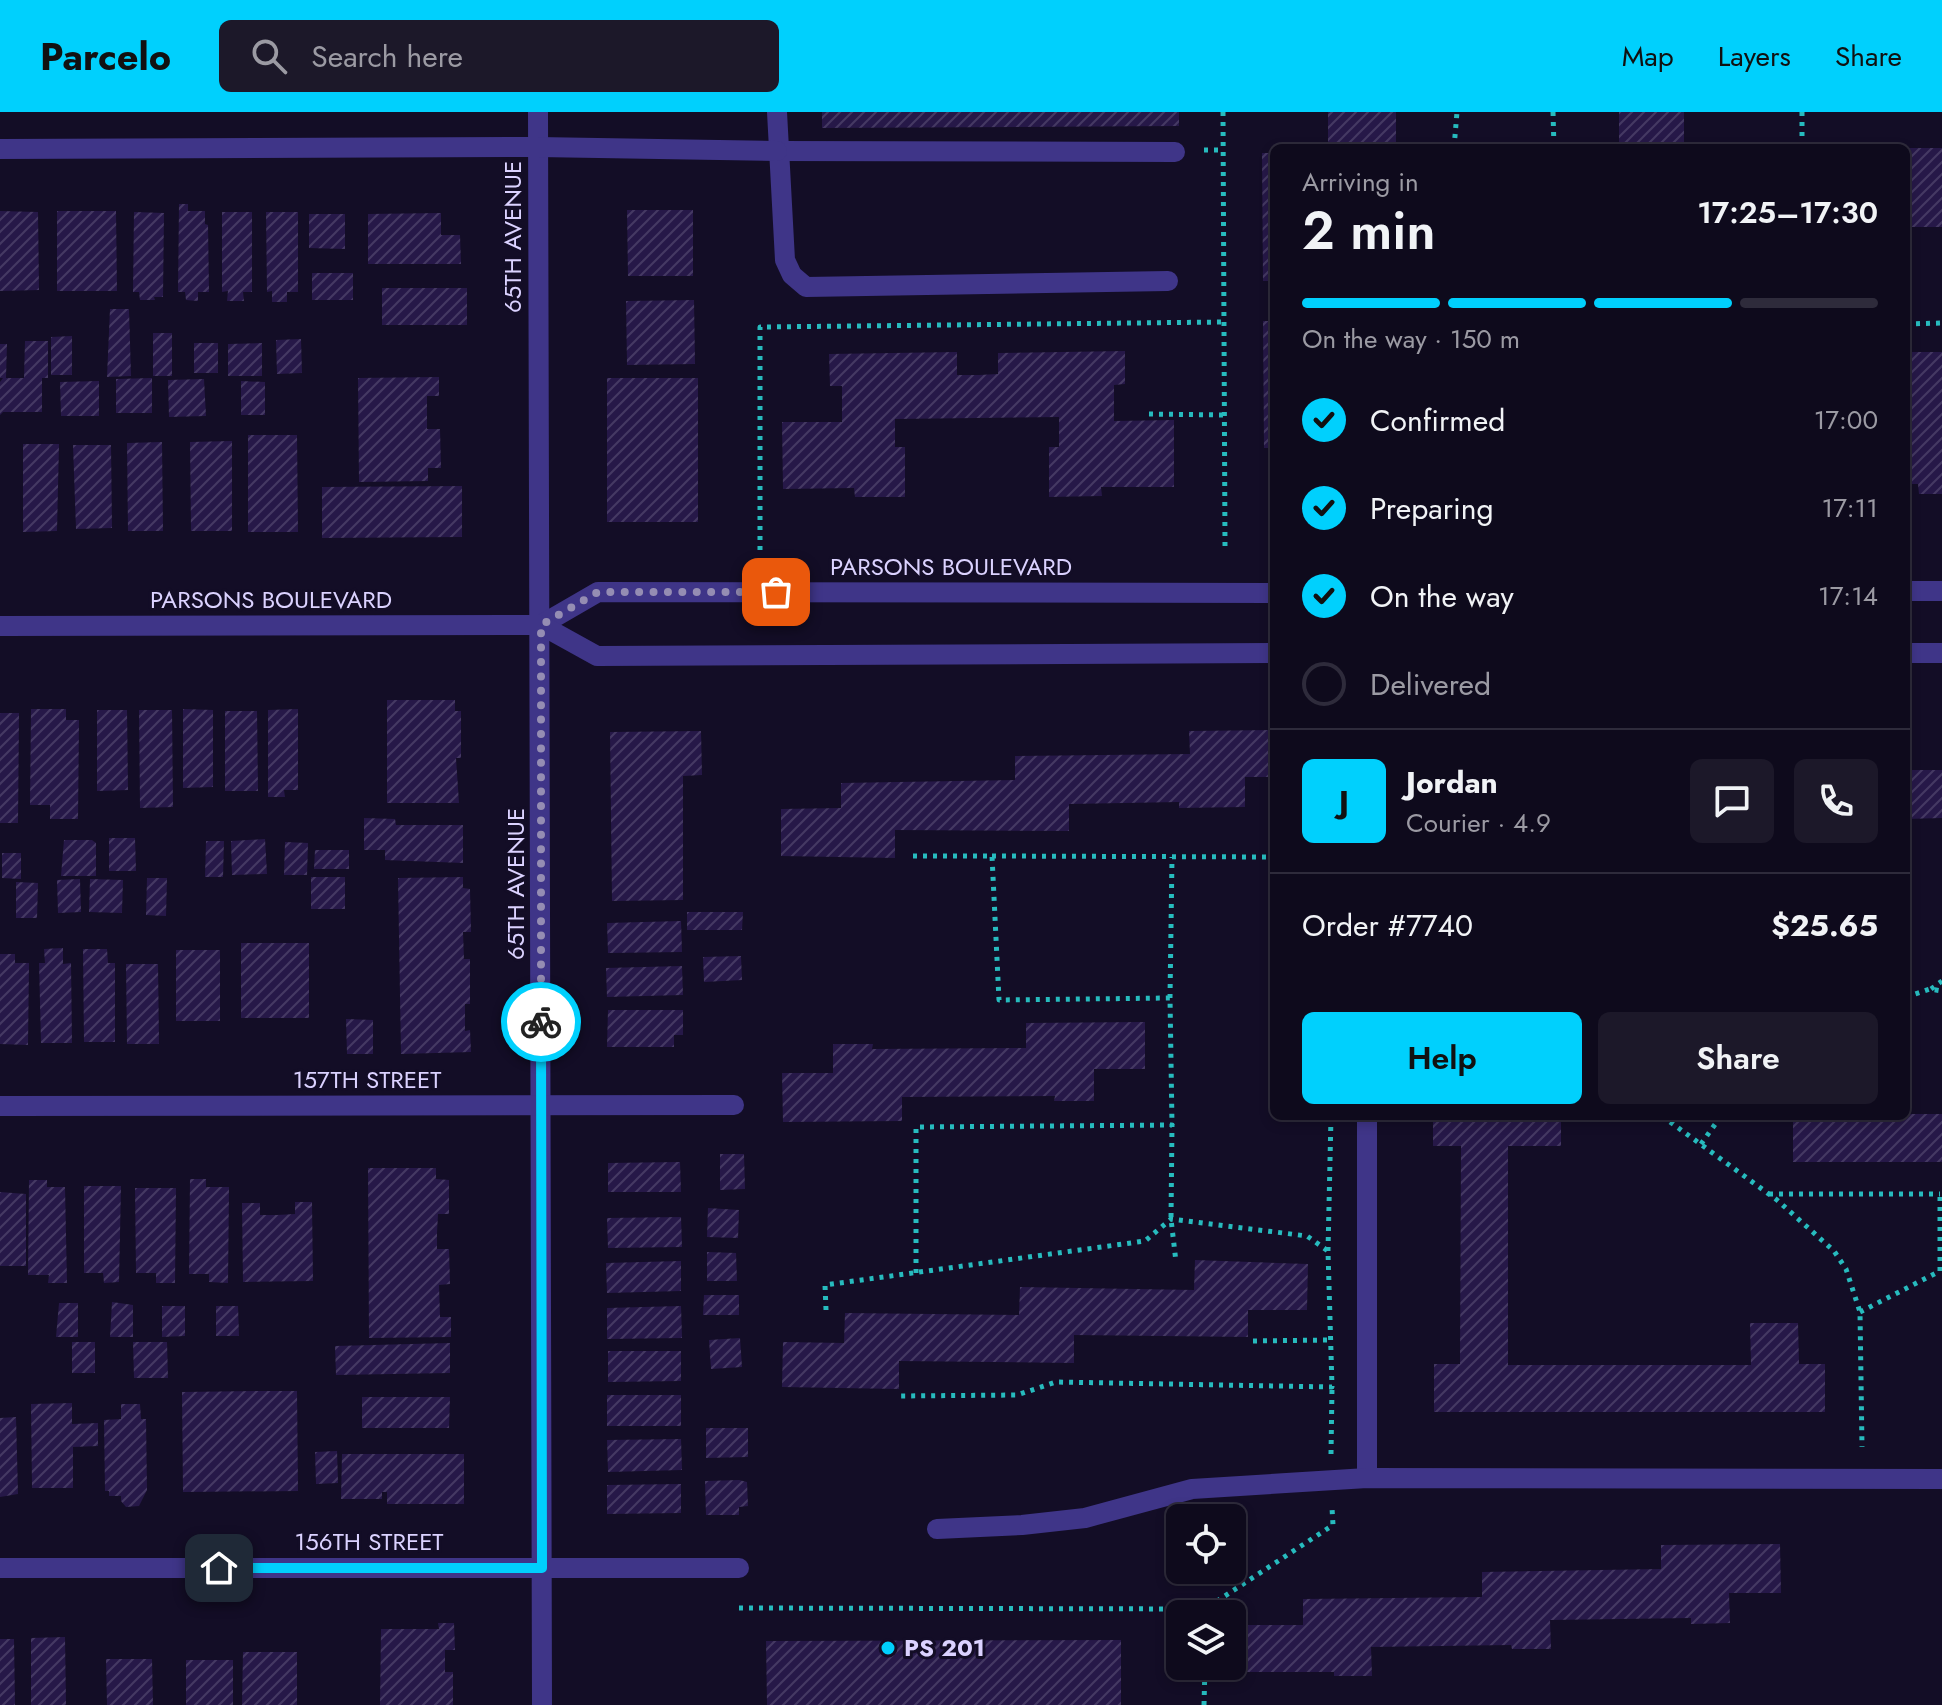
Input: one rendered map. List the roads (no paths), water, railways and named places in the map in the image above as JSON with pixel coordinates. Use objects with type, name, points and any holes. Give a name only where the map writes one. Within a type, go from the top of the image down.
[{"type":"street","name":"65TH AVENUE","points":[[538,112],[542,1705]]},
{"type":"street","points":[[777,112],[785,260],[792,275],[806,287],[1168,281]]},
{"type":"street","points":[[0,149],[538,147],[1175,152]]},
{"type":"street","points":[[1910,591],[1942,591]]},
{"type":"street","name":"PARSONS BOULEVARD","points":[[541,625],[598,592],[1270,593]]},
{"type":"street","name":"PARSONS BOULEVARD","points":[[0,626],[541,625],[597,656],[1270,653]]},
{"type":"street","points":[[1910,653],[1942,653]]},
{"type":"street","name":"157TH STREET","points":[[0,1106],[734,1105]]},
{"type":"street","points":[[1367,1120],[1367,1478]]},
{"type":"street","points":[[937,1529],[1085,1518],[1192,1489],[1367,1478],[1942,1479]]},
{"type":"street","name":"156TH STREET","points":[[0,1568],[739,1568]]},
{"type":"place","name":"PS 201","points":[[888,1648]]}]
